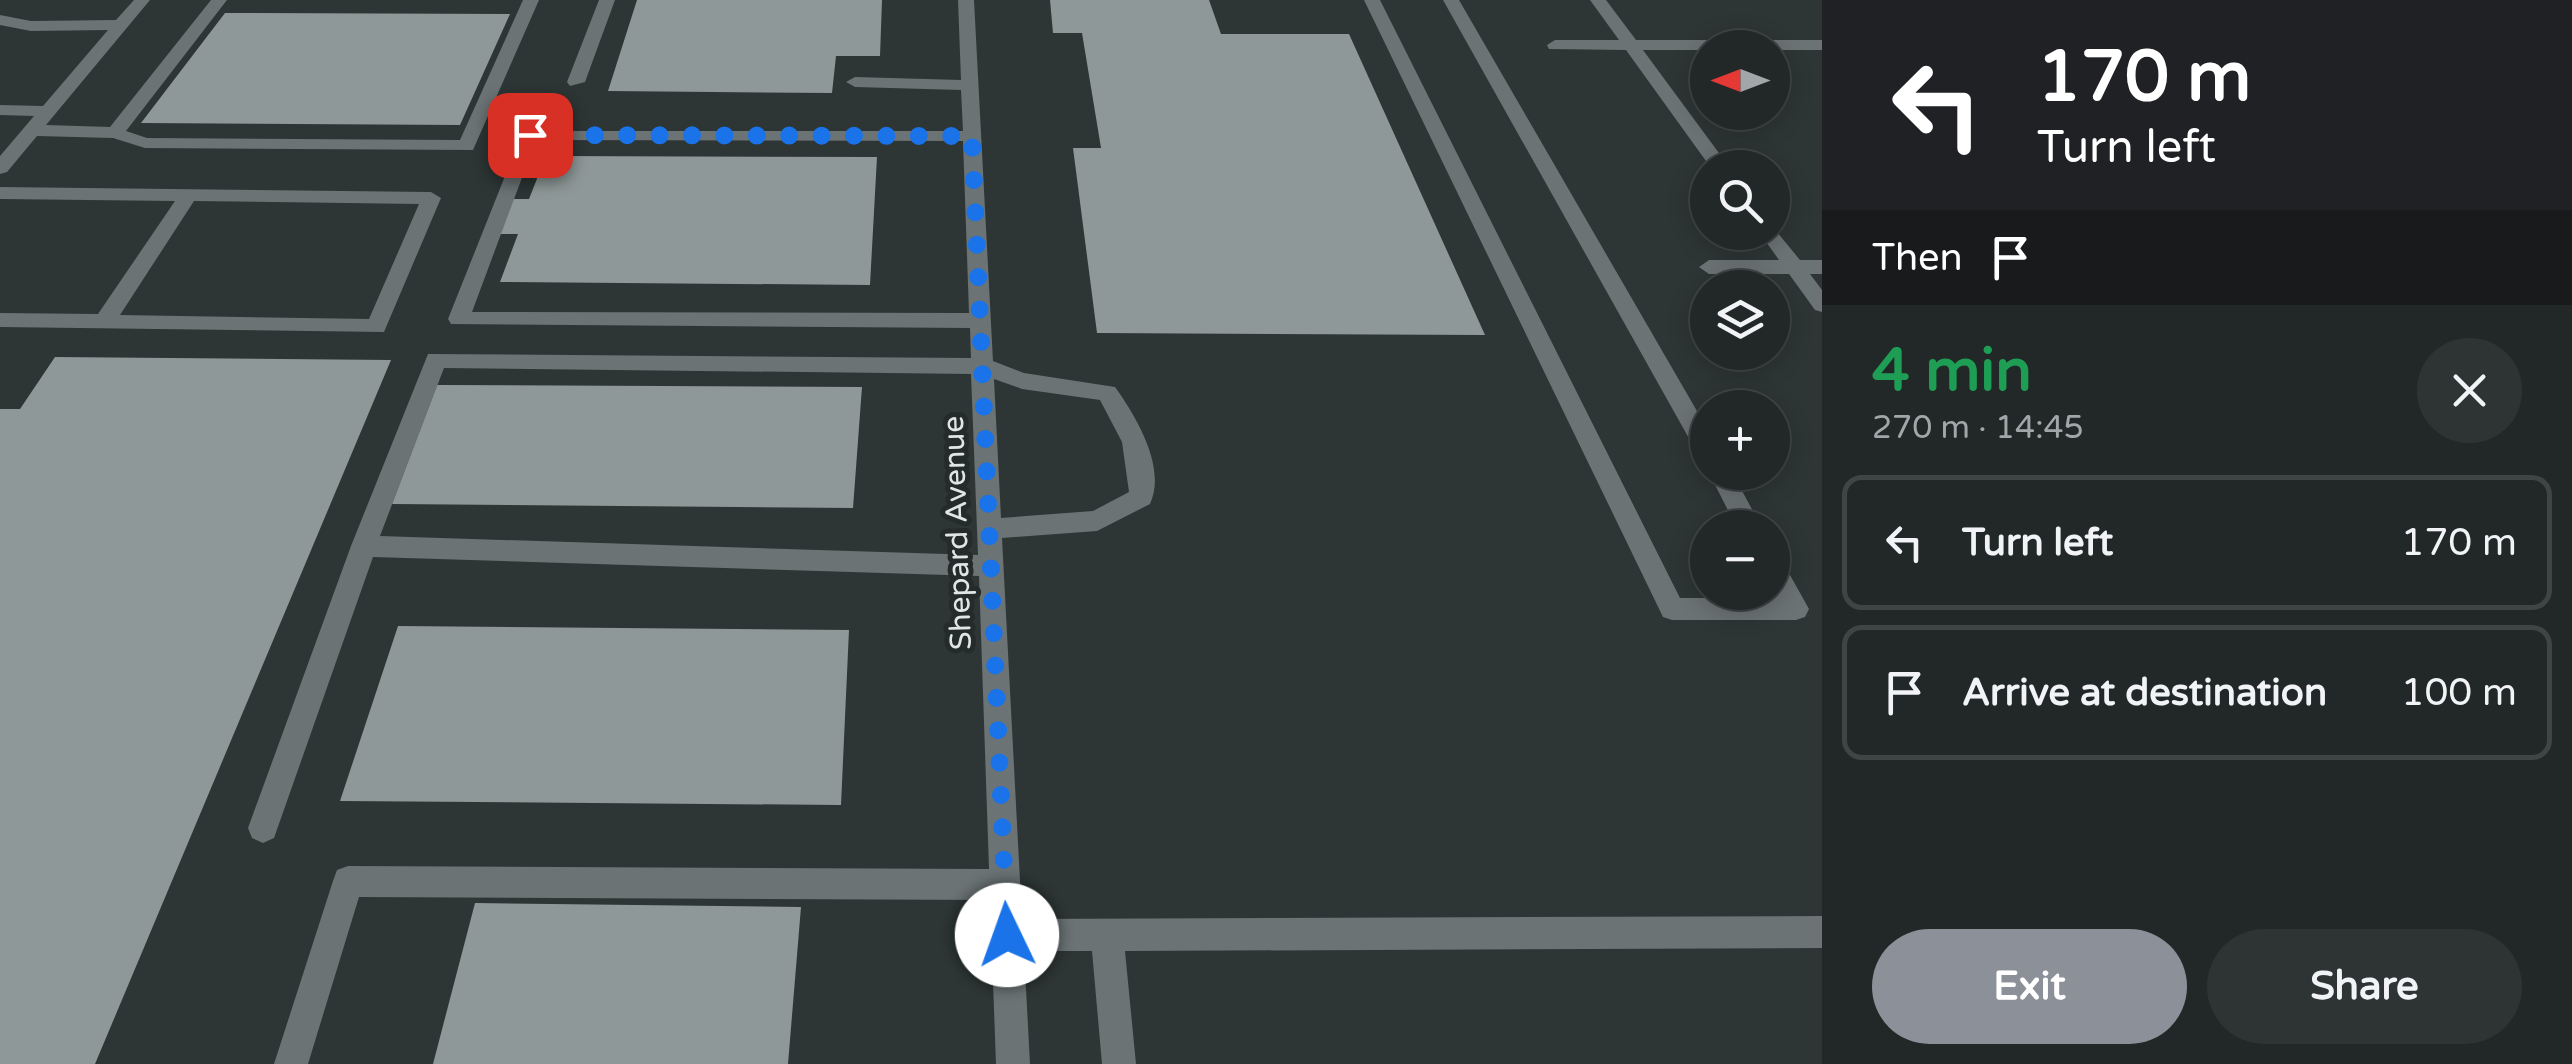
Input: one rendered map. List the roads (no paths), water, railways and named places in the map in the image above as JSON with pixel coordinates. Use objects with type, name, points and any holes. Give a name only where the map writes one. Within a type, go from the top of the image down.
[{"type":"street","points":[[0,168],[142,0]]},
{"type":"street","points":[[115,133],[219,0]]},
{"type":"street","points":[[0,139],[28,134],[115,133],[144,143],[466,146],[530,0]]},
{"type":"street","points":[[576,82],[608,0]]},
{"type":"street","name":"Shepard Avenue","points":[[966,0],[1013,1064]]},
{"type":"street","points":[[1372,0],[1672,609],[1690,609]]},
{"type":"street","points":[[1452,0],[1690,420]]},
{"type":"street","points":[[1598,0],[1708,150]]},
{"type":"street","points":[[0,20],[31,26],[120,25]]},
{"type":"street","points":[[1555,46],[1822,45]]},
{"type":"street","points":[[855,82],[970,84]]},
{"type":"street","points":[[0,110],[49,111]]},
{"type":"street","points":[[972,136],[530,135],[459,320],[980,321]]},
{"type":"street","points":[[0,193],[431,198],[376,327],[0,320]]},
{"type":"street","points":[[104,322],[189,195]]},
{"type":"street","points":[[1782,250],[1822,305]]},
{"type":"street","points":[[1709,267],[1822,267]]},
{"type":"street","points":[[264,828],[364,546],[436,360],[982,366],[1022,381],[1107,393],[1130,424],[1142,468],[1141,497],[1096,520],[989,529]]},
{"type":"street","points":[[364,546],[990,566]]},
{"type":"street","points":[[290,1064],[348,880],[1005,885]]},
{"type":"street","points":[[1007,935],[1822,932]]},
{"type":"street","points":[[1108,934],[1119,1064]]}]
